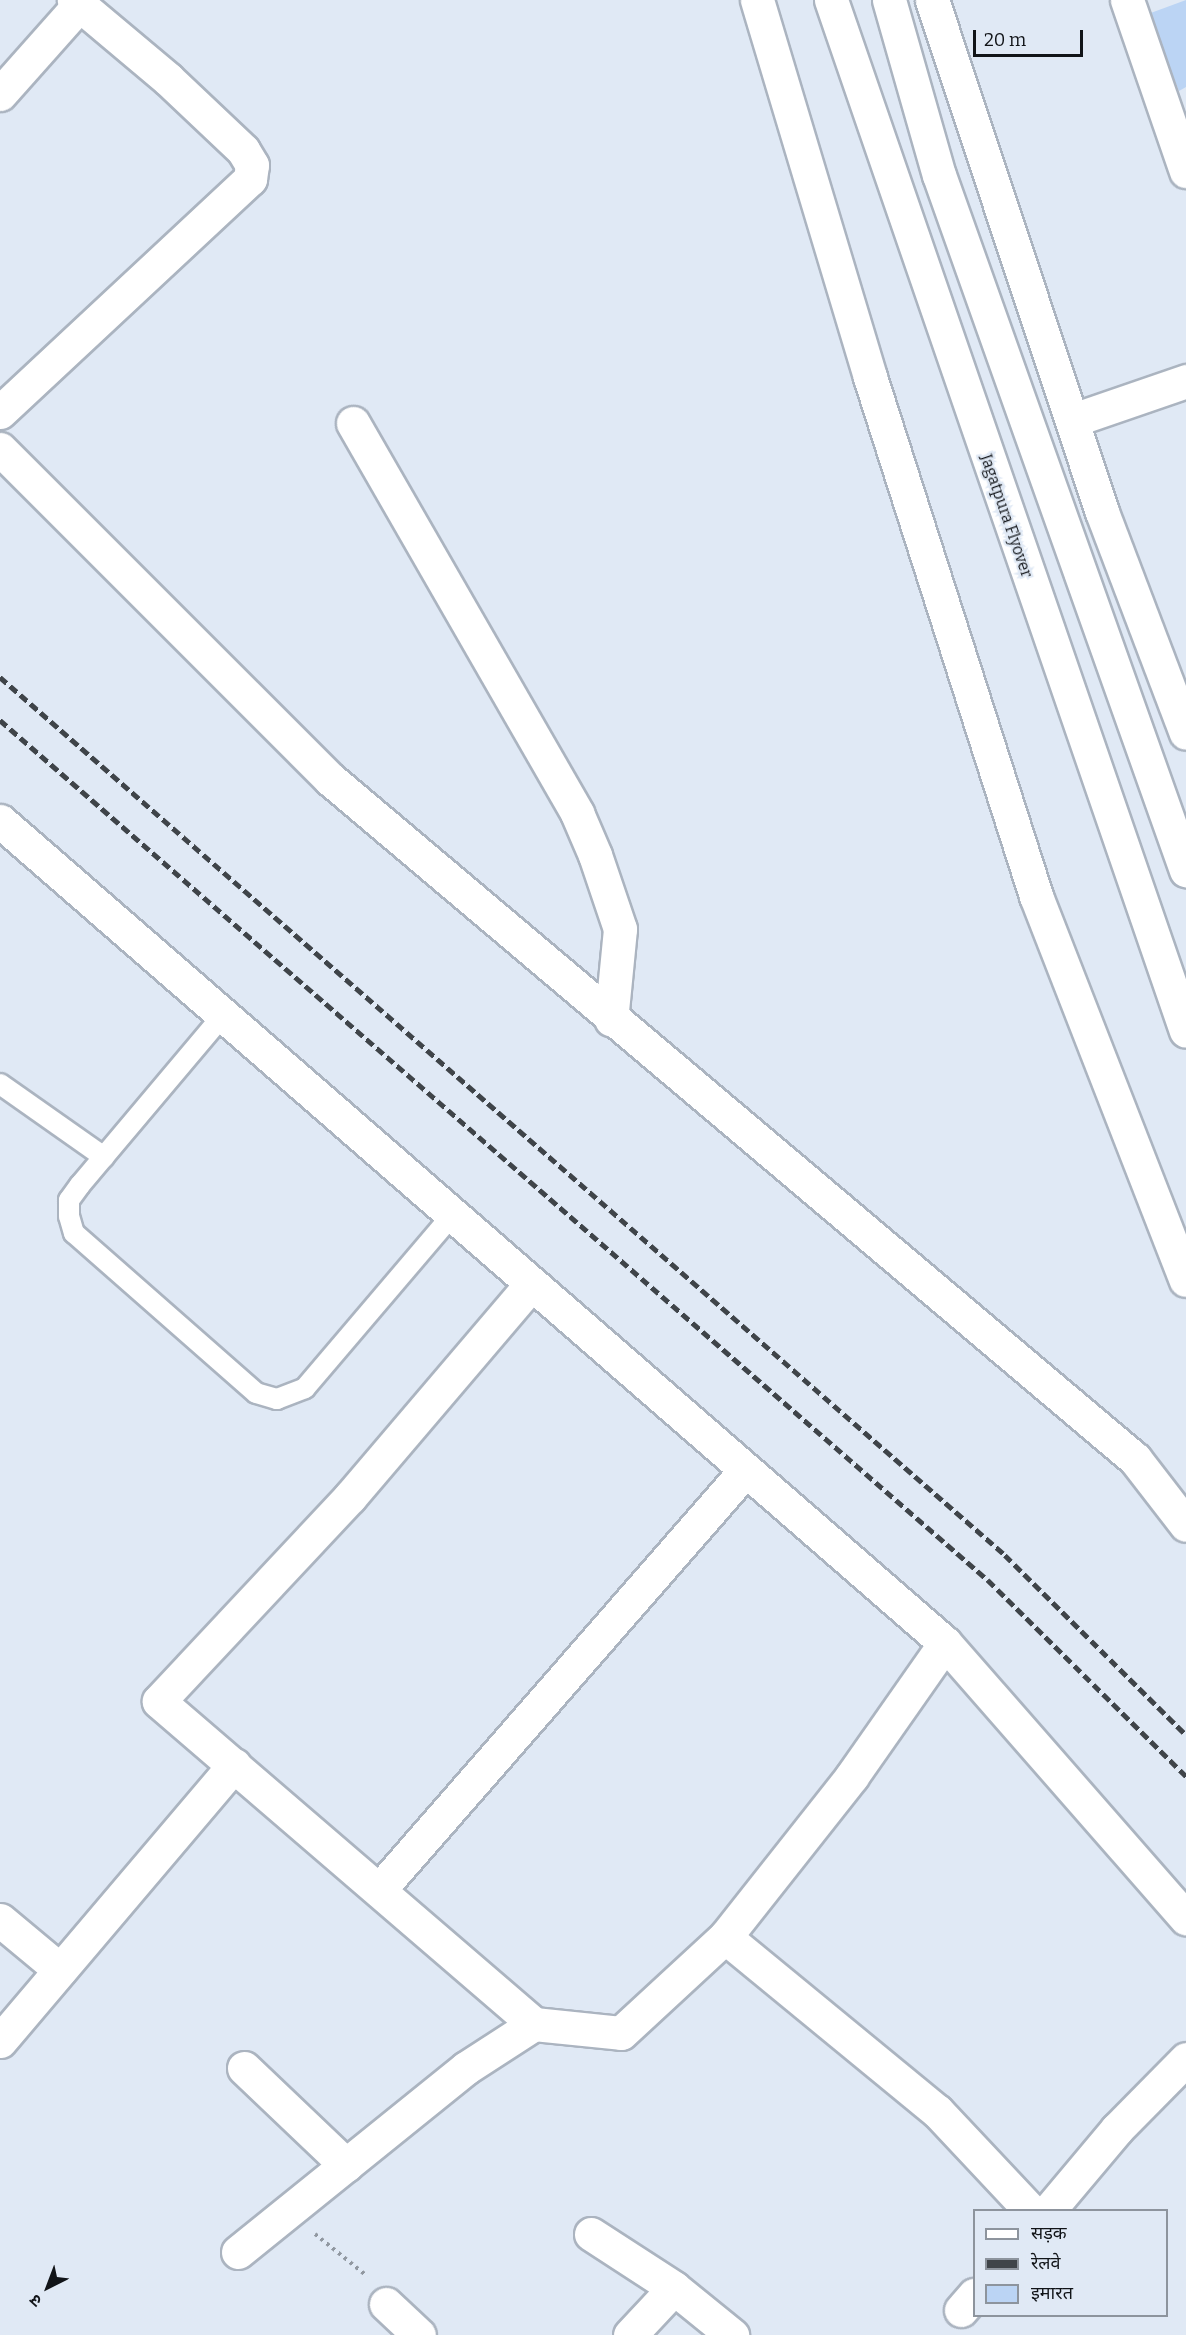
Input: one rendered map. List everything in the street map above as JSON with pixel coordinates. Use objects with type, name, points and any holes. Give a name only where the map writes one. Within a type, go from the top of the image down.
[{"type":"street","points":[[757,0],[873,388],[1036,896],[1186,1280]]},
{"type":"street","name":"Jagatpura Flyover","points":[[831,0],[1186,1031]]},
{"type":"street","points":[[889,0],[939,175],[1186,870]]},
{"type":"street","points":[[932,0],[1102,512],[1186,733]]},
{"type":"street","points":[[1128,0],[1180,132],[1186,171]]},
{"type":"street","points":[[0,94],[77,2],[243,150],[252,165],[250,178],[0,412]]},
{"type":"street","points":[[1073,420],[1186,381]]},
{"type":"street","points":[[353,423],[577,813],[595,855],[620,929],[611,1020]]},
{"type":"street","points":[[0,449],[330,779],[611,1020],[1135,1459],[1186,1525]]},
{"type":"street","points":[[0,821],[224,1014],[743,1473],[945,1643],[1186,1918]]},
{"type":"street","points":[[531,1284],[350,1497],[159,1701],[534,2024],[621,2033],[725,1936],[852,1776],[945,1643]]},
{"type":"street","points":[[380,1890],[743,1473]]},
{"type":"street","points":[[0,2041],[234,1765]]},
{"type":"street","points":[[0,1920],[60,1970]]},
{"type":"street","points":[[725,1936],[937,2111],[1028,2209]]},
{"type":"street","points":[[238,2252],[466,2068],[534,2024]]},
{"type":"street","points":[[1051,2209],[1117,2129],[1186,2060]]},
{"type":"street","points":[[244,2068],[346,2165]]},
{"type":"street","points":[[591,2234],[674,2288],[732,2335]]},
{"type":"street","points":[[630,2335],[674,2288]]},
{"type":"street","points":[[386,2304],[419,2335]]},
{"type":"lane","points":[[224,1014],[69,1200],[74,1233],[256,1394],[278,1399],[304,1388],[453,1215]]},
{"type":"lane","points":[[0,1084],[104,1156]]},
{"type":"path","points":[[291,2210],[367,2276],[386,2304]]},
{"type":"building","points":[[1186,0],[1186,87],[1179,91],[1148,14]]},
{"type":"railway","points":[[0,677],[1005,1555],[1186,1735]]},
{"type":"railway","points":[[0,720],[988,1580],[1186,1776]]}]
